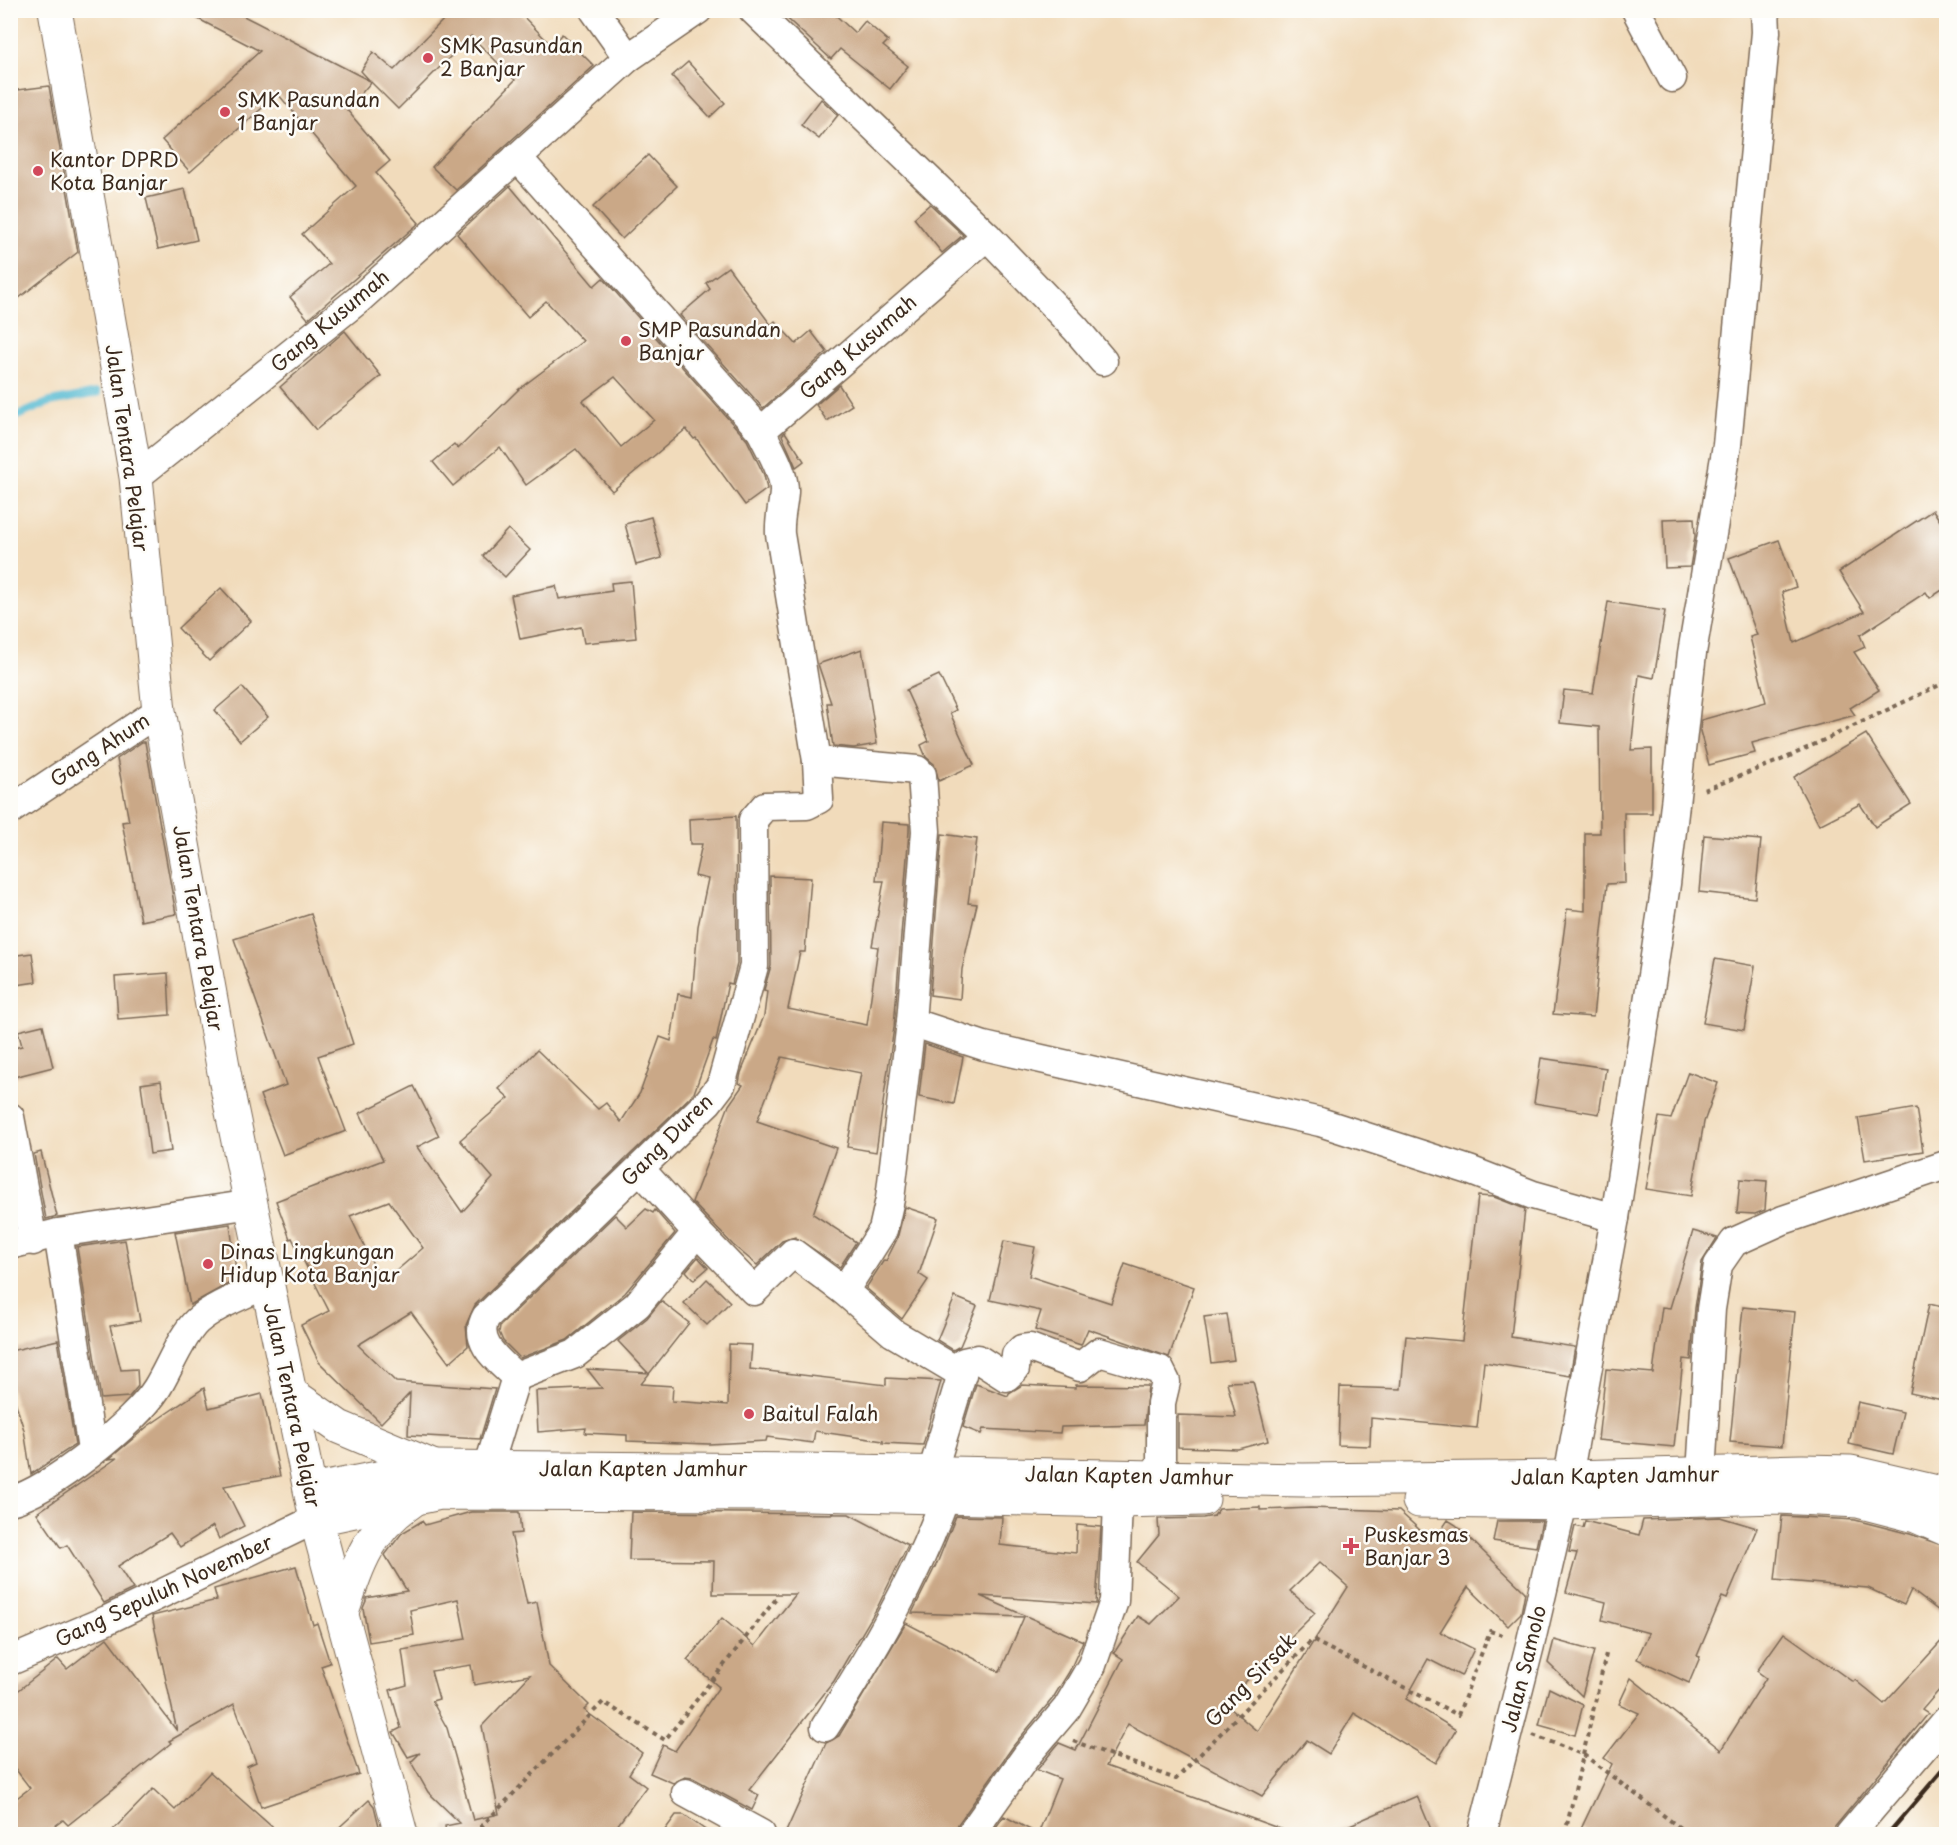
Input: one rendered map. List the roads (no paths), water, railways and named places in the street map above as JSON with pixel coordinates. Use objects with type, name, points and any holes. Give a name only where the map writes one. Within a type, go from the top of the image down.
[{"type":"street","name":"Jalan Tentara Pelajar","points":[[55,10],[136,477],[159,711],[226,1083],[313,1505],[401,1834]]},
{"type":"street","points":[[594,10],[628,58]]},
{"type":"street","name":"Gang Kusumah","points":[[136,477],[358,300],[628,58],[698,10]]},
{"type":"street","points":[[753,10],[987,236],[1076,328],[1103,361]]},
{"type":"street","points":[[1636,10],[1672,78]]},
{"type":"street","name":"Jalan Samolo","points":[[1482,1834],[1530,1645],[1565,1490],[1615,1218],[1666,884],[1692,653],[1727,445],[1751,209],[1766,32],[1765,10]]},
{"type":"street","points":[[517,157],[761,430]]},
{"type":"street","name":"Gang Kusumah","points":[[761,430],[987,236]]},
{"type":"street","name":"Gang Duren","points":[[516,1377],[481,1339],[480,1328],[486,1317],[640,1169],[721,1085],[754,966],[753,819],[765,806],[814,804],[819,799],[817,761],[780,534],[779,517],[784,492],[783,481],[761,430]]},
{"type":"street","name":"Gang Ahum","points":[[10,810],[159,711]]},
{"type":"street","points":[[817,761],[911,767],[922,775],[926,831],[910,1022],[890,1199],[883,1230],[844,1290]]},
{"type":"street","points":[[910,1022],[984,1046],[1320,1122],[1469,1170],[1533,1194],[1615,1218]]},
{"type":"street","points":[[10,1117],[34,1240],[92,1450]]},
{"type":"street","points":[[1701,1474],[1711,1309],[1718,1265],[1734,1242],[1783,1220],[1947,1166]]},
{"type":"street","points":[[640,1169],[754,1291],[793,1253],[844,1290],[893,1333],[962,1374]]},
{"type":"street","points":[[34,1240],[252,1204]]},
{"type":"street","points":[[488,1468],[516,1377],[575,1354],[637,1305],[697,1232]]},
{"type":"street","points":[[10,1502],[30,1494],[56,1478],[132,1420],[198,1320],[266,1284]]},
{"type":"street","points":[[825,1727],[876,1647],[926,1546],[964,1362],[978,1359],[1006,1377],[1015,1369],[1016,1355],[1022,1349],[1030,1348],[1080,1367],[1099,1352],[1160,1370],[1166,1382],[1161,1403],[1161,1477]]},
{"type":"street","points":[[290,1393],[339,1427],[437,1480],[414,1500],[392,1514],[373,1536],[358,1563],[342,1612]]},
{"type":"street","name":"Jalan Kapten Jamhur","points":[[313,1505],[488,1468],[746,1482]]},
{"type":"street","name":"Jalan Kapten Jamhur","points":[[437,1480],[746,1482],[1119,1489],[1232,1499],[1565,1490],[1701,1474],[1851,1472],[1947,1494]]},
{"type":"street","name":"Jalan Kapten Jamhur","points":[[1119,1489],[1161,1477],[1778,1497],[1858,1501],[1916,1516],[1947,1529]]},
{"type":"street","points":[[970,1834],[1047,1731],[1067,1708],[1092,1665],[1114,1601],[1119,1489]]},
{"type":"street","name":"Gang Sepuluh November","points":[[10,1661],[107,1620],[313,1505]]},
{"type":"street","points":[[1850,1834],[1947,1721]]},
{"type":"street","points":[[686,1793],[762,1834]]},
{"type":"waterway","points":[[10,419],[50,402],[97,393]]},
{"type":"railway","points":[[1888,1834],[1946,1766]]},
{"type":"place","name":"SMK Pasundan 2 Banjar","points":[[428,58]]},
{"type":"place","name":"SMK Pasundan 1 Banjar","points":[[225,112]]},
{"type":"place","name":"Kantor DPRD Kota Banjar","points":[[38,171]]},
{"type":"place","name":"SMP Pasundan Banjar","points":[[626,341]]},
{"type":"place","name":"Dinas Lingkungan Hidup Kota Banjar","points":[[208,1264]]},
{"type":"place","name":"Baitul Falah","points":[[749,1414]]},
{"type":"place","name":"Puskesmas Banjar 3","points":[[1351,1546]]}]
